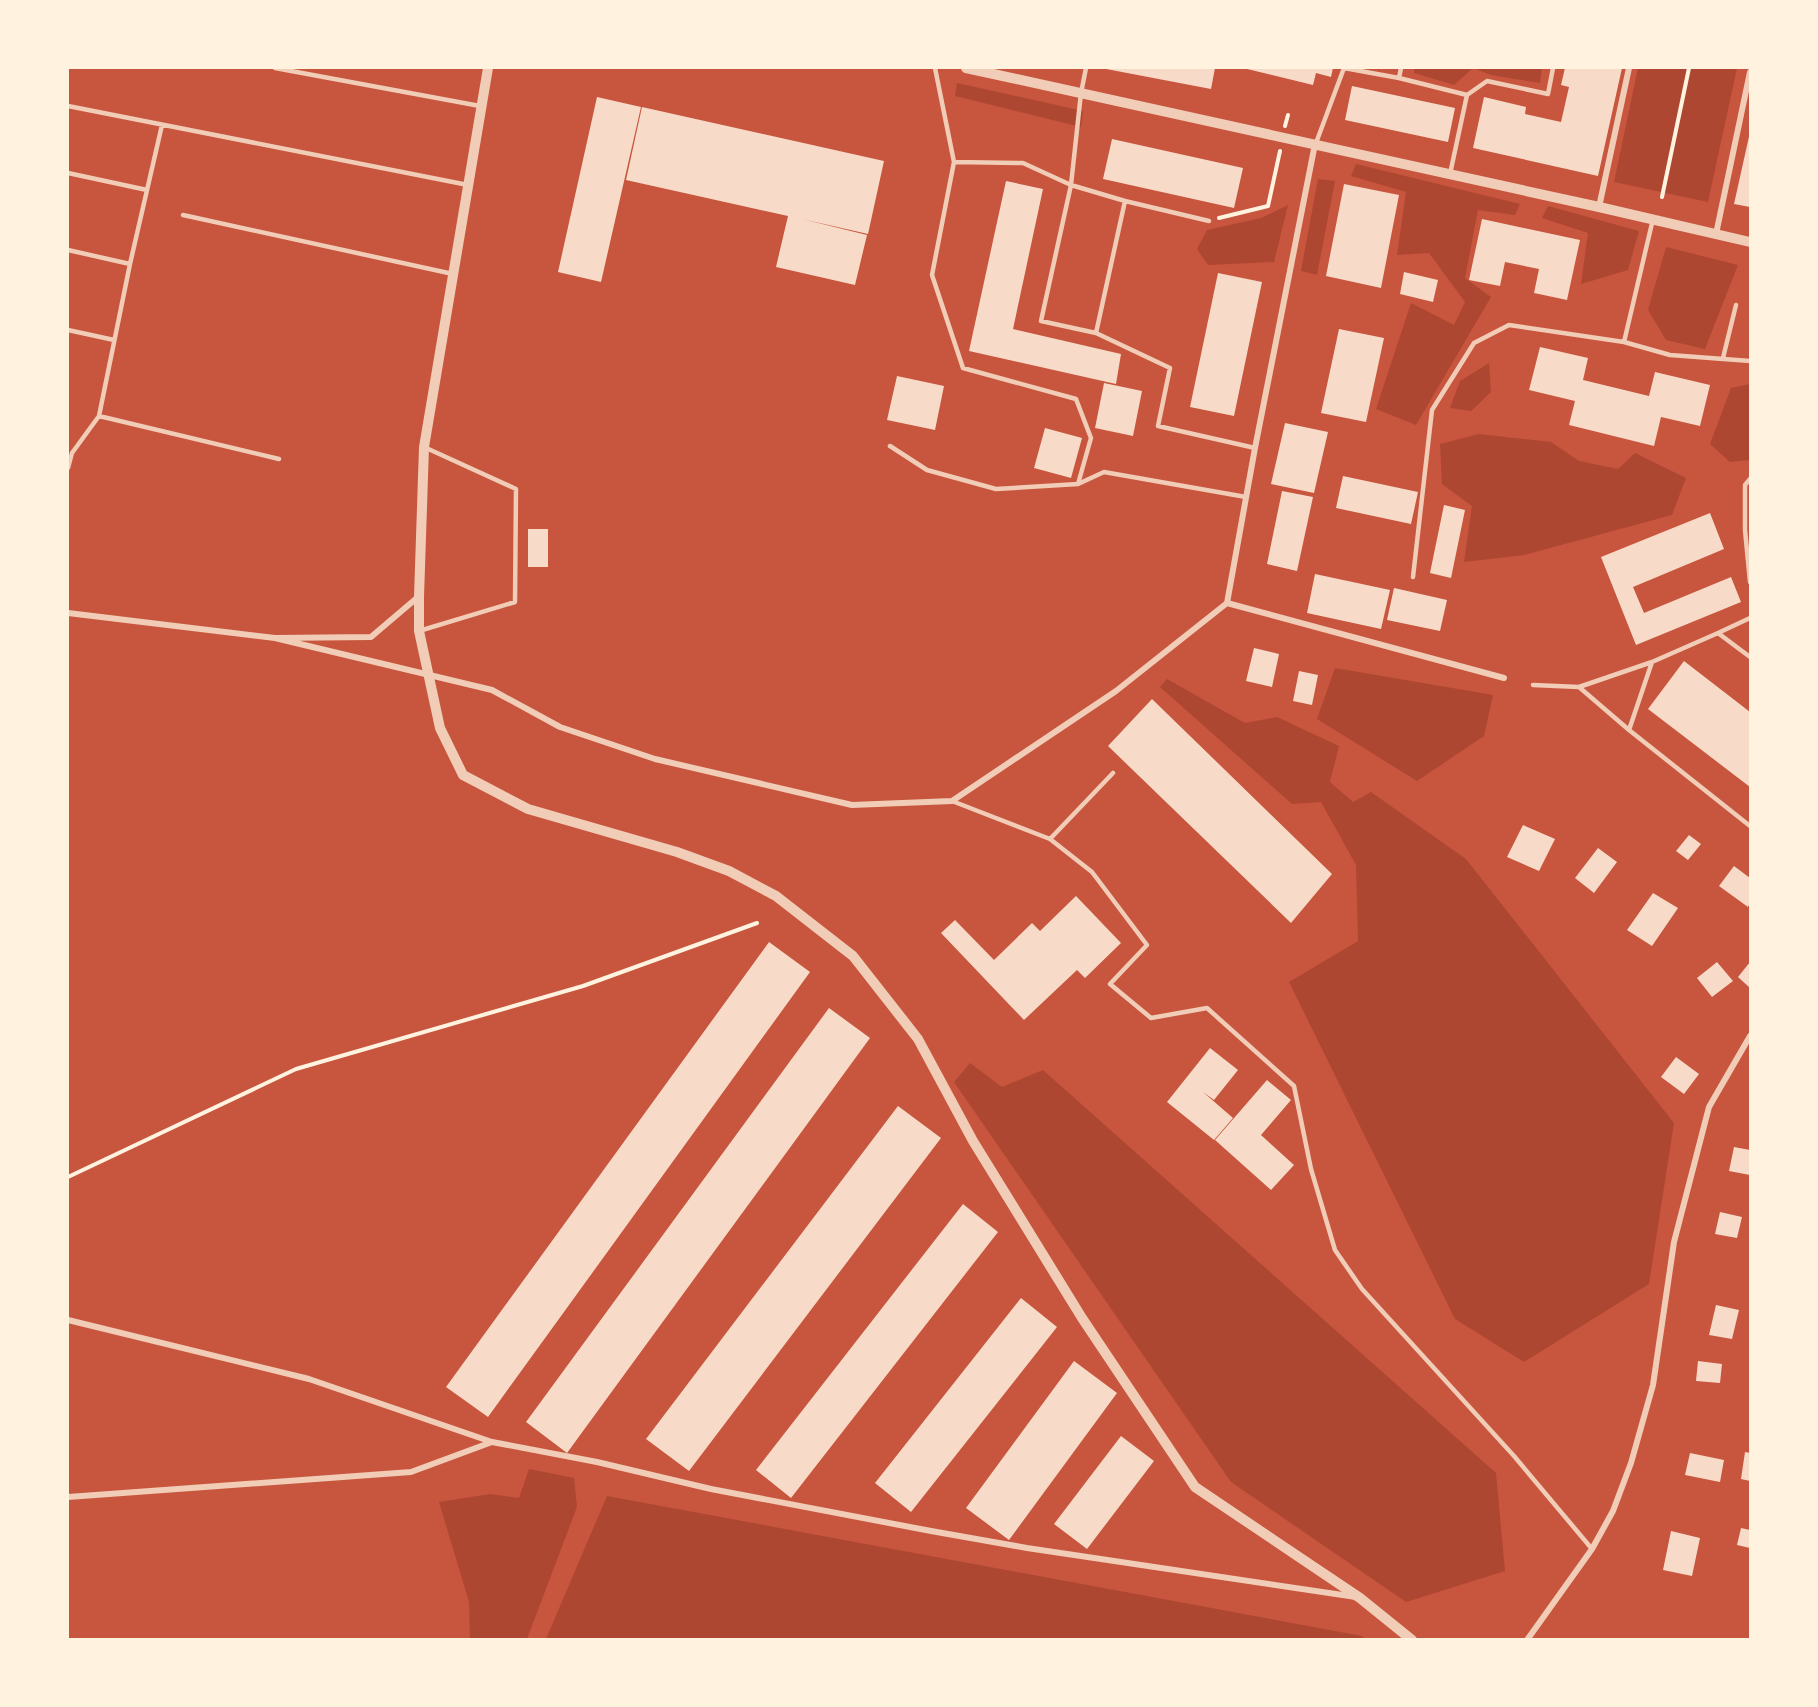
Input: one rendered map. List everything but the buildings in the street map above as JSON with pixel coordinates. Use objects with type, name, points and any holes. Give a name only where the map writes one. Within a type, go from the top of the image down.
[{"type":"street","points":[[488,68],[424,447],[418,597],[419,631],[440,728],[463,775],[528,809],[677,852],[729,871],[776,896],[853,956],[918,1039],[973,1141],[1082,1318],[1194,1487],[1360,1598],[1412,1640]]},
{"type":"street","points":[[966,68],[1750,242]]},
{"type":"street","points":[[1599,207],[1629,68]]},
{"type":"street","points":[[1716,234],[1750,72]]},
{"type":"street","points":[[275,638],[492,690],[560,727],[666,762],[852,806],[951,801],[1116,691],[1227,603],[1315,144]]},
{"type":"street","points":[[68,613],[275,638],[371,638],[418,597]]},
{"type":"street","points":[[1227,603],[1504,678]]},
{"type":"street","points":[[1527,1640],[1592,1549],[1613,1510],[1631,1463],[1653,1385],[1674,1242],[1710,1107],[1750,1035]]},
{"type":"street","points":[[68,1320],[309,1379],[492,1442],[597,1462],[711,1489],[942,1533],[1360,1598]]},
{"type":"street","points":[[68,1497],[411,1472],[492,1442]]},
{"type":"lane","points":[[274,68],[480,106]]},
{"type":"lane","points":[[935,68],[954,162],[932,274],[963,368],[1076,399],[1091,438],[1078,484]]},
{"type":"lane","points":[[1086,68],[1071,185],[1041,321],[1096,333],[1170,368],[1158,426],[1256,448]]},
{"type":"lane","points":[[1315,144],[1344,68],[1399,78],[1467,95]]},
{"type":"lane","points":[[1399,78],[1401,68]]},
{"type":"lane","points":[[1450,174],[1467,95],[1487,81],[1548,94],[1553,68]]},
{"type":"lane","points":[[68,106],[468,185]]},
{"type":"lane","points":[[68,468],[72,453],[99,416],[130,264],[162,125]]},
{"type":"lane","points":[[954,162],[1023,163],[1071,185],[1125,201],[1209,220]]},
{"type":"lane","points":[[68,173],[147,190]]},
{"type":"lane","points":[[1096,333],[1125,201]]},
{"type":"lane","points":[[183,215],[453,274]]},
{"type":"lane","points":[[1624,342],[1653,219]]},
{"type":"lane","points":[[68,250],[130,264]]},
{"type":"lane","points":[[1723,358],[1736,305]]},
{"type":"lane","points":[[1413,577],[1432,410],[1473,343],[1509,325],[1624,342],[1670,355],[1750,361]]},
{"type":"lane","points":[[68,330],[114,340]]},
{"type":"lane","points":[[99,416],[279,459]]},
{"type":"lane","points":[[890,446],[927,470],[996,489],[1078,484],[1104,471],[1246,497]]},
{"type":"lane","points":[[419,631],[515,602],[516,489],[424,447]]},
{"type":"lane","points":[[1750,479],[1745,485],[1745,530],[1750,582]]},
{"type":"lane","points":[[1533,685],[1579,687],[1652,662],[1750,618]]},
{"type":"lane","points":[[1718,633],[1750,657]]},
{"type":"lane","points":[[1629,730],[1652,662]]},
{"type":"lane","points":[[1579,687],[1629,730],[1750,826]]},
{"type":"lane","points":[[1050,839],[1113,772]]},
{"type":"lane","points":[[951,801],[1050,839],[1092,872],[1148,945],[1110,984],[1151,1018],[1207,1008],[1294,1086],[1311,1169],[1335,1250],[1362,1289],[1514,1456],[1592,1549]]},
{"type":"path","points":[[1662,197],[1689,68]]},
{"type":"path","points":[[1209,220],[1268,206],[1288,115]]},
{"type":"path","points":[[68,1177],[296,1069],[583,986],[757,923]]},
{"type":"shaded area","points":[[1414,68],[1473,68],[1454,85],[1414,73]]},
{"type":"shaded area","points":[[1473,68],[1542,68],[1540,83],[1491,75]]},
{"type":"shaded area","points":[[1638,68],[1737,68],[1708,202],[1614,182]]},
{"type":"shaded area","points":[[957,83],[1083,111],[1081,127],[955,96]]},
{"type":"shaded area","points":[[1356,164],[1520,204],[1515,215],[1478,210],[1465,278],[1491,297],[1416,425],[1376,409],[1411,303],[1454,325],[1465,302],[1429,253],[1397,255],[1406,192],[1351,176]]},
{"type":"shaded area","points":[[1318,179],[1335,181],[1317,275],[1301,271]]},
{"type":"shaded area","points":[[1288,205],[1274,262],[1208,265],[1197,249],[1207,230],[1261,218]]},
{"type":"shaded area","points":[[1548,206],[1639,231],[1628,270],[1581,284],[1588,233],[1542,218]]},
{"type":"shaded area","points":[[1666,247],[1738,265],[1705,349],[1666,340],[1648,310]]},
{"type":"shaded area","points":[[1489,363],[1491,392],[1471,411],[1450,408],[1460,381]]},
{"type":"shaded area","points":[[1750,384],[1750,460],[1730,462],[1710,444],[1731,388]]},
{"type":"shaded area","points":[[1479,434],[1551,442],[1579,461],[1618,469],[1635,453],[1686,478],[1672,515],[1524,555],[1464,562],[1472,506],[1442,484],[1440,444]]},
{"type":"shaded area","points":[[1335,668],[1493,695],[1484,736],[1417,781],[1317,719]]},
{"type":"shaded area","points":[[1167,679],[1245,723],[1277,717],[1339,746],[1330,782],[1353,802],[1371,792],[1466,859],[1674,1123],[1649,1284],[1524,1362],[1455,1319],[1289,982],[1358,941],[1356,865],[1321,802],[1292,804],[1160,687]]},
{"type":"shaded area","points":[[970,1063],[1002,1087],[1043,1070],[1496,1473],[1505,1571],[1406,1602],[1231,1482],[954,1082]]},
{"type":"shaded area","points":[[529,1469],[574,1478],[577,1507],[527,1639],[470,1639],[469,1602],[439,1502],[490,1494],[519,1498]]},
{"type":"shaded area","points":[[607,1496],[1362,1636],[1365,1639],[546,1639]]}]
